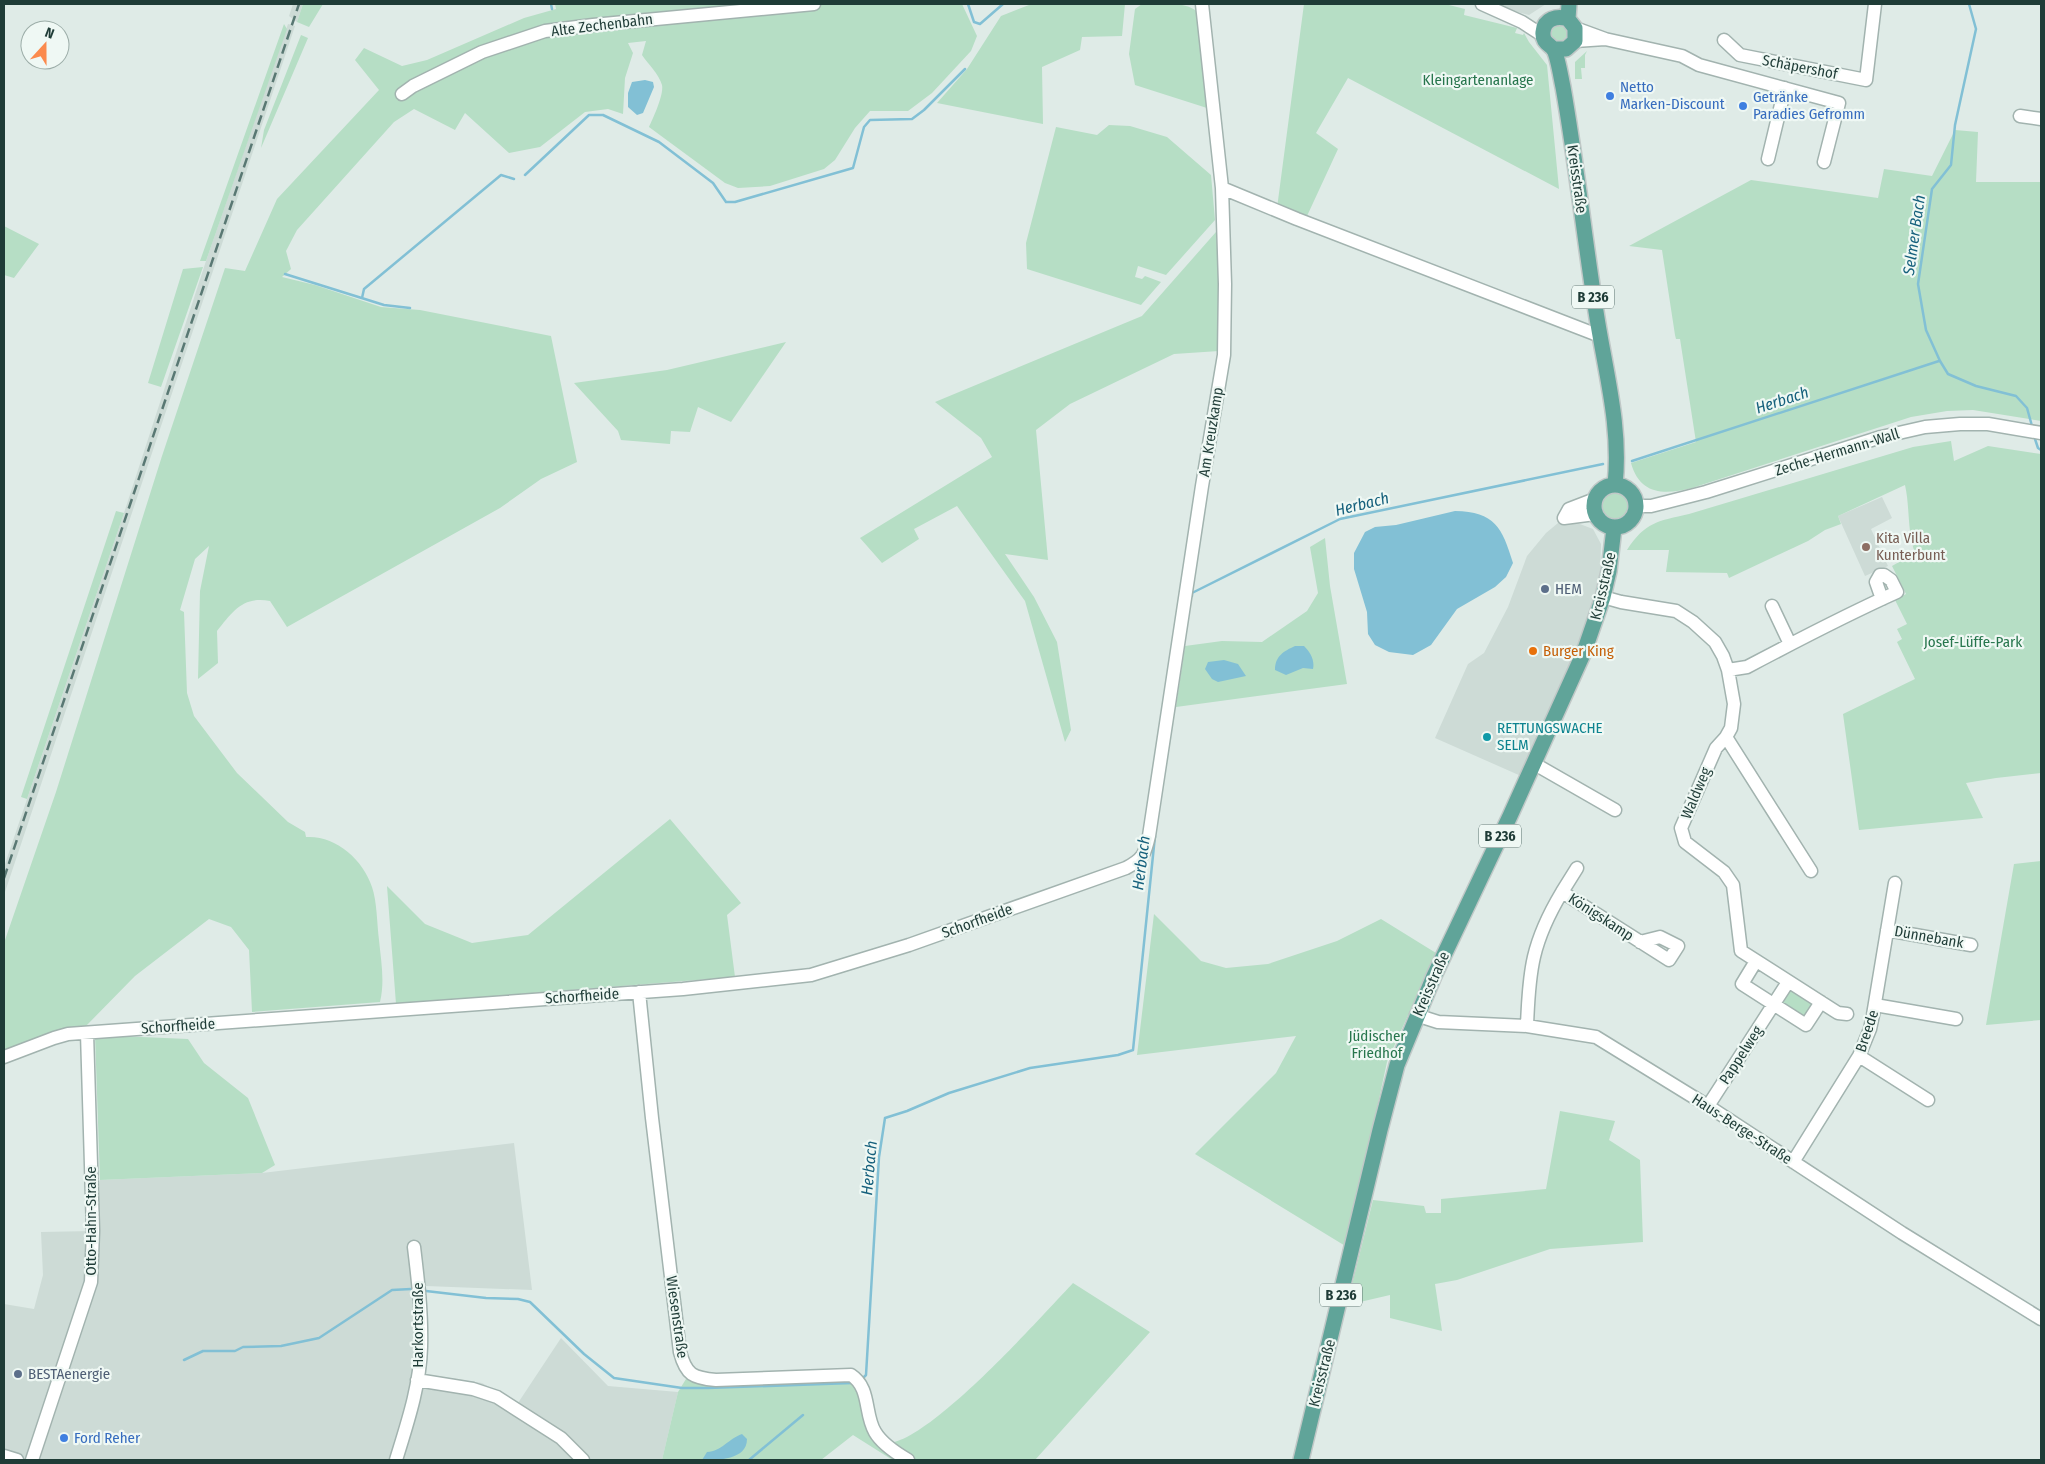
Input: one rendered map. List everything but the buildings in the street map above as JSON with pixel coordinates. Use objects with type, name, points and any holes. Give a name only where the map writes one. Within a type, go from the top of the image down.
[{"type":"main road","name":"Kreisstraße","points":[[1561,27],[1562,80],[1578,178],[1589,272],[1617,434],[1615,485]]},
{"type":"main road","points":[[1615,485],[1630,491],[1636,506],[1635,514],[1626,525],[1614,528],[1600,521],[1595,507],[1602,488],[1615,485]]},
{"type":"main road","name":"Kreisstraße","points":[[1301,1460],[1397,1065],[1416,1015],[1584,652],[1603,597],[1609,571],[1614,528]]},
{"type":"street","name":"Alte Zechenbahn","points":[[402,94],[413,86],[482,52],[546,31],[814,4]]},
{"type":"street","name":"Am Kreuzkamp","points":[[1142,857],[1149,836],[1202,486],[1224,355],[1225,284],[1222,188],[1202,4]]},
{"type":"street","points":[[1482,4],[1522,22],[1561,27],[1682,56],[1699,65],[1839,103],[1824,162]]},
{"type":"street","name":"Schäpershof","points":[[1724,40],[1740,55],[1866,80],[1875,4]]},
{"type":"street","points":[[1768,159],[1784,88]]},
{"type":"street","points":[[2020,116],[2041,119]]},
{"type":"street","points":[[1222,188],[1297,220],[1600,336]]},
{"type":"street","name":"Zeche-Hermann-Wall","points":[[1636,506],[1651,506],[1706,492],[1881,437],[1924,427],[1988,424],[2041,433]]},
{"type":"street","name":"Waldweg","points":[[1603,597],[1676,611],[1693,622],[1715,642],[1723,656],[1728,670],[1734,704],[1734,718],[1726,737],[1716,748],[1681,828],[1685,842],[1724,872],[1733,885],[1741,951],[1756,961]]},
{"type":"street","points":[[1728,670],[1746,667],[1855,610],[1882,599]]},
{"type":"street","points":[[1772,606],[1790,644]]},
{"type":"street","points":[[1726,737],[1811,871]]},
{"type":"street","points":[[1533,763],[1615,810]]},
{"type":"street","name":"Schorfheide","points":[[4,1057],[54,1038],[87,1033],[639,992],[811,975],[909,945],[1126,868],[1138,862],[1142,857]]},
{"type":"street","name":"Königskamp","points":[[1526,1026],[1533,955],[1540,934],[1577,868]]},
{"type":"street","name":"Breede","points":[[1793,1162],[1859,1056],[1870,1029],[1895,883]]},
{"type":"street","name":"Königskamp","points":[[1562,892],[1640,942]]},
{"type":"street","name":"Dünnebank","points":[[1887,930],[1971,945]]},
{"type":"street","points":[[1821,1002],[1806,1025],[1742,984],[1756,961],[1788,982],[1821,1002],[1838,1013],[1847,1014]]},
{"type":"street","name":"Pappelweg","points":[[1708,1106],[1788,982]]},
{"type":"street","name":"Wiesenstraße","points":[[639,992],[680,1352],[686,1368],[697,1378],[716,1380],[851,1376],[856,1378],[863,1388],[875,1432],[885,1444],[908,1460]]},
{"type":"street","points":[[1875,1005],[1956,1019]]},
{"type":"street","name":"Haus-Berge-Straße","points":[[1416,1015],[1438,1022],[1526,1026],[1596,1037],[1708,1106],[1902,1233],[2041,1319]]},
{"type":"street","name":"Otto-Hahn-Straße","points":[[32,1460],[91,1282],[93,1231],[87,1033]]},
{"type":"street","points":[[1859,1056],[1928,1100]]},
{"type":"street","name":"Harkortstraße","points":[[396,1460],[406,1430],[417,1380],[421,1349],[419,1290],[414,1247]]},
{"type":"street","points":[[417,1380],[473,1389],[491,1395],[561,1438],[583,1460]]},
{"type":"street","points":[[4,1456],[17,1460]]},
{"type":"shaded area","points":[[293,4],[303,4],[297,22],[289,16]]},
{"type":"shaded area","points":[[1494,4],[1546,4],[1529,15]]},
{"type":"shaded area","points":[[288,24],[295,26],[4,895],[4,867],[124,513],[206,261]]},
{"type":"shaded area","name":"Kita Villa Kunterbunt","points":[[1882,497],[1892,518],[1871,529],[1888,566],[1865,576],[1838,516]]},
{"type":"shaded area","points":[[1564,518],[1593,529],[1601,544],[1600,581],[1577,653],[1521,776],[1435,738],[1468,664],[1484,653],[1508,607],[1527,556],[1546,533]]},
{"type":"shaded area","points":[[514,1143],[532,1290],[426,1286],[424,1374],[482,1383],[518,1403],[561,1338],[608,1386],[678,1392],[662,1460],[4,1460],[4,1304],[34,1309],[43,1275],[41,1232],[93,1231],[92,1194],[100,1180],[262,1173]]},
{"type":"green space","points":[[1165,3],[1181,5],[1200,14],[1207,108],[1135,85],[1129,54],[1135,9],[1142,4]]},
{"type":"green space","points":[[303,4],[323,4],[309,27],[297,22]]},
{"type":"green space","points":[[555,4],[962,4],[977,36],[971,51],[932,93],[908,111],[870,111],[855,128],[835,160],[824,169],[770,186],[738,188],[725,183],[649,127],[658,106],[662,85],[642,55],[646,41],[628,43],[633,53],[625,78],[623,114],[608,109],[585,112],[540,147],[509,153],[465,113],[455,130],[414,109],[394,122],[297,230],[286,251],[291,269],[282,277],[315,285],[381,307],[420,310],[551,336],[577,462],[541,479],[500,508],[287,627],[270,601],[253,601],[239,607],[217,631],[218,663],[198,679],[200,591],[209,546],[195,559],[180,610],[184,612],[187,693],[194,716],[237,773],[288,822],[305,832],[306,837],[317,837],[327,840],[346,851],[355,858],[368,877],[374,893],[377,913],[382,971],[380,1002],[252,1012],[249,950],[231,927],[209,919],[135,976],[86,1026],[62,1030],[4,1051],[4,943],[56,792],[162,456],[225,268],[245,271],[277,199],[379,90],[355,60],[364,48],[402,66],[427,60],[524,18],[556,9]]},
{"type":"green space","points":[[1125,4],[1122,36],[1082,37],[1080,50],[1042,67],[1043,124],[937,103],[967,69],[1001,16],[1029,5]]},
{"type":"green space","name":"Kleingartenanlage","points":[[1304,4],[1445,4],[1465,9],[1464,15],[1517,28],[1515,33],[1523,35],[1524,33],[1547,65],[1559,189],[1348,78],[1316,133],[1338,149],[1307,216],[1277,208]]},
{"type":"green space","points":[[284,24],[287,29],[206,261],[200,261]]},
{"type":"green space","points":[[1559,25],[1567,29],[1568,35],[1561,42],[1554,41],[1551,34],[1553,28]]},
{"type":"green space","points":[[301,35],[308,38],[261,148],[264,130]]},
{"type":"green space","points":[[1587,51],[1585,55],[1585,68],[1581,68],[1582,79],[1575,79],[1575,62]]},
{"type":"green space","points":[[1109,125],[1130,126],[1167,137],[1211,175],[1215,220],[1166,275],[1138,266],[1135,277],[1142,279],[1145,276],[1161,282],[1141,305],[1027,269],[1026,243],[1056,127],[1097,135]]},
{"type":"green space","points":[[1955,130],[1978,132],[1976,182],[2041,182],[2041,421],[1973,410],[1947,411],[1911,417],[1692,488],[1663,492],[1647,487],[1640,481],[1631,463],[1696,442],[1680,339],[1676,339],[1675,335],[1662,250],[1629,246],[1751,180],[1878,198],[1884,169],[1932,176]]},
{"type":"green space","points":[[4,226],[39,244],[14,278],[4,275]]},
{"type":"green space","points":[[1216,232],[1220,283],[1219,351],[1174,354],[1070,404],[1036,430],[1048,560],[1005,554],[1034,597],[1057,642],[1071,730],[1065,742],[1025,601],[957,506],[914,529],[919,539],[882,563],[860,538],[992,457],[981,438],[935,402],[1142,316]]},
{"type":"green space","points":[[203,267],[161,387],[148,383],[183,269]]},
{"type":"green space","points":[[786,342],[731,422],[698,407],[690,432],[671,431],[670,444],[621,440],[618,431],[574,383],[667,370]]},
{"type":"green space","name":"Josef-Lüffe-Park","points":[[1951,441],[1954,461],[1988,446],[2041,454],[2041,773],[1966,783],[1983,818],[1859,830],[1843,714],[1915,679],[1897,642],[1902,639],[1897,629],[1907,624],[1895,600],[1906,594],[1892,566],[1915,553],[1912,545],[1905,485],[1838,516],[1841,524],[1825,530],[1808,541],[1729,578],[1727,573],[1666,572],[1669,550],[1627,550],[1646,528],[1661,521],[1913,447]]},
{"type":"green space","points":[[1616,490],[1628,494],[1632,506],[1628,518],[1616,522],[1604,518],[1600,506],[1604,494]]},
{"type":"green space","points":[[116,511],[124,513],[27,799],[21,797]]},
{"type":"green space","points":[[1325,538],[1330,586],[1347,684],[1176,707],[1185,646],[1222,641],[1262,642],[1307,611],[1318,593],[1310,547]]},
{"type":"green space","points":[[670,819],[741,903],[727,915],[735,977],[396,1004],[387,886],[425,924],[472,943],[528,935]]},
{"type":"green space","points":[[2041,861],[2041,1020],[1986,1025],[2014,864]]},
{"type":"green space","name":"Jüdischer Friedhof","points":[[1154,914],[1201,961],[1226,968],[1268,964],[1337,941],[1381,919],[1436,953],[1387,1062],[1347,1247],[1195,1154],[1276,1073],[1296,1036],[1137,1055]]},
{"type":"green space","points":[[1789,989],[1814,1003],[1804,1019],[1781,1002]]},
{"type":"green space","points":[[95,1035],[188,1039],[204,1063],[248,1098],[275,1165],[262,1173],[100,1180]]},
{"type":"green space","points":[[1560,1111],[1615,1121],[1609,1140],[1640,1160],[1643,1242],[1550,1249],[1457,1280],[1435,1284],[1442,1331],[1390,1318],[1390,1295],[1347,1305],[1373,1200],[1424,1206],[1426,1213],[1441,1213],[1441,1199],[1546,1189]]},
{"type":"green space","points":[[1073,1283],[1150,1332],[1035,1460],[890,1460],[853,1435],[821,1460],[662,1460],[678,1392],[686,1379],[706,1385],[844,1378],[857,1383],[867,1422],[889,1443],[908,1436],[958,1400],[1012,1348]]},
{"type":"water","points":[[645,80],[653,82],[654,87],[643,113],[637,115],[628,107],[628,93],[632,82]]},
{"type":"water","points":[[1455,511],[1479,514],[1495,524],[1505,540],[1513,563],[1506,577],[1495,587],[1457,609],[1431,645],[1413,655],[1389,652],[1375,645],[1368,634],[1367,612],[1354,569],[1354,553],[1365,532],[1375,527],[1396,525]]},
{"type":"water","points":[[1295,646],[1304,646],[1312,656],[1313,669],[1303,668],[1286,675],[1275,670],[1278,658]]},
{"type":"water","points":[[1224,660],[1238,664],[1246,676],[1218,682],[1212,679],[1205,669],[1208,662]]},
{"type":"water","points":[[742,1434],[747,1439],[746,1446],[737,1455],[716,1460],[702,1460],[707,1452],[721,1447]]},
{"type":"waterway","points":[[551,4],[552,9]]},
{"type":"waterway","points":[[968,4],[974,22],[980,24],[1003,4]]},
{"type":"waterway","name":"Selmer Bach","points":[[1969,4],[1976,29],[1955,125],[1951,165],[1932,189],[1918,284],[1926,330],[1948,374],[1976,386],[2016,396],[2027,408],[2032,426]]},
{"type":"waterway","points":[[525,175],[589,115],[603,115],[659,142],[713,183],[726,202],[735,202],[853,168],[864,127],[870,120],[912,119],[924,110],[965,69]]},
{"type":"waterway","points":[[362,298],[364,289],[501,175],[514,179]]},
{"type":"waterway","points":[[285,274],[384,305],[410,308]]},
{"type":"waterway","name":"Herbach","points":[[1632,461],[1939,361]]},
{"type":"waterway","name":"Selmer Bach","points":[[2034,436],[2038,448],[2041,450]]},
{"type":"waterway","name":"Herbach","points":[[1192,596],[1192,593],[1340,519],[1603,464]]},
{"type":"waterway","name":"Herbach","points":[[862,1379],[866,1375],[879,1157],[885,1118],[949,1093],[1030,1068],[1118,1055],[1133,1050],[1155,836]]},
{"type":"waterway","points":[[184,1360],[203,1351],[235,1351],[243,1347],[281,1346],[319,1338],[392,1290],[411,1289]]},
{"type":"waterway","points":[[426,1291],[486,1298],[518,1299],[530,1302],[584,1354],[614,1378],[682,1388],[852,1383]]},
{"type":"waterway","points":[[749,1460],[803,1415]]},
{"type":"railway","points":[[4,878],[299,4]]},
{"type":"place","name":"Netto Marken-Discount","points":[[1610,96]]},
{"type":"place","name":"Getränke Paradies Gefromm","points":[[1743,106]]},
{"type":"place","name":"Kita Villa Kunterbunt","points":[[1866,547]]},
{"type":"place","name":"HEM","points":[[1545,589]]},
{"type":"place","name":"Burger King","points":[[1533,651]]},
{"type":"place","name":"RETTUNGSWACHE SELM","points":[[1487,737]]},
{"type":"place","name":"BESTAenergie","points":[[18,1374]]},
{"type":"place","name":"Ford Reher","points":[[64,1438]]}]
